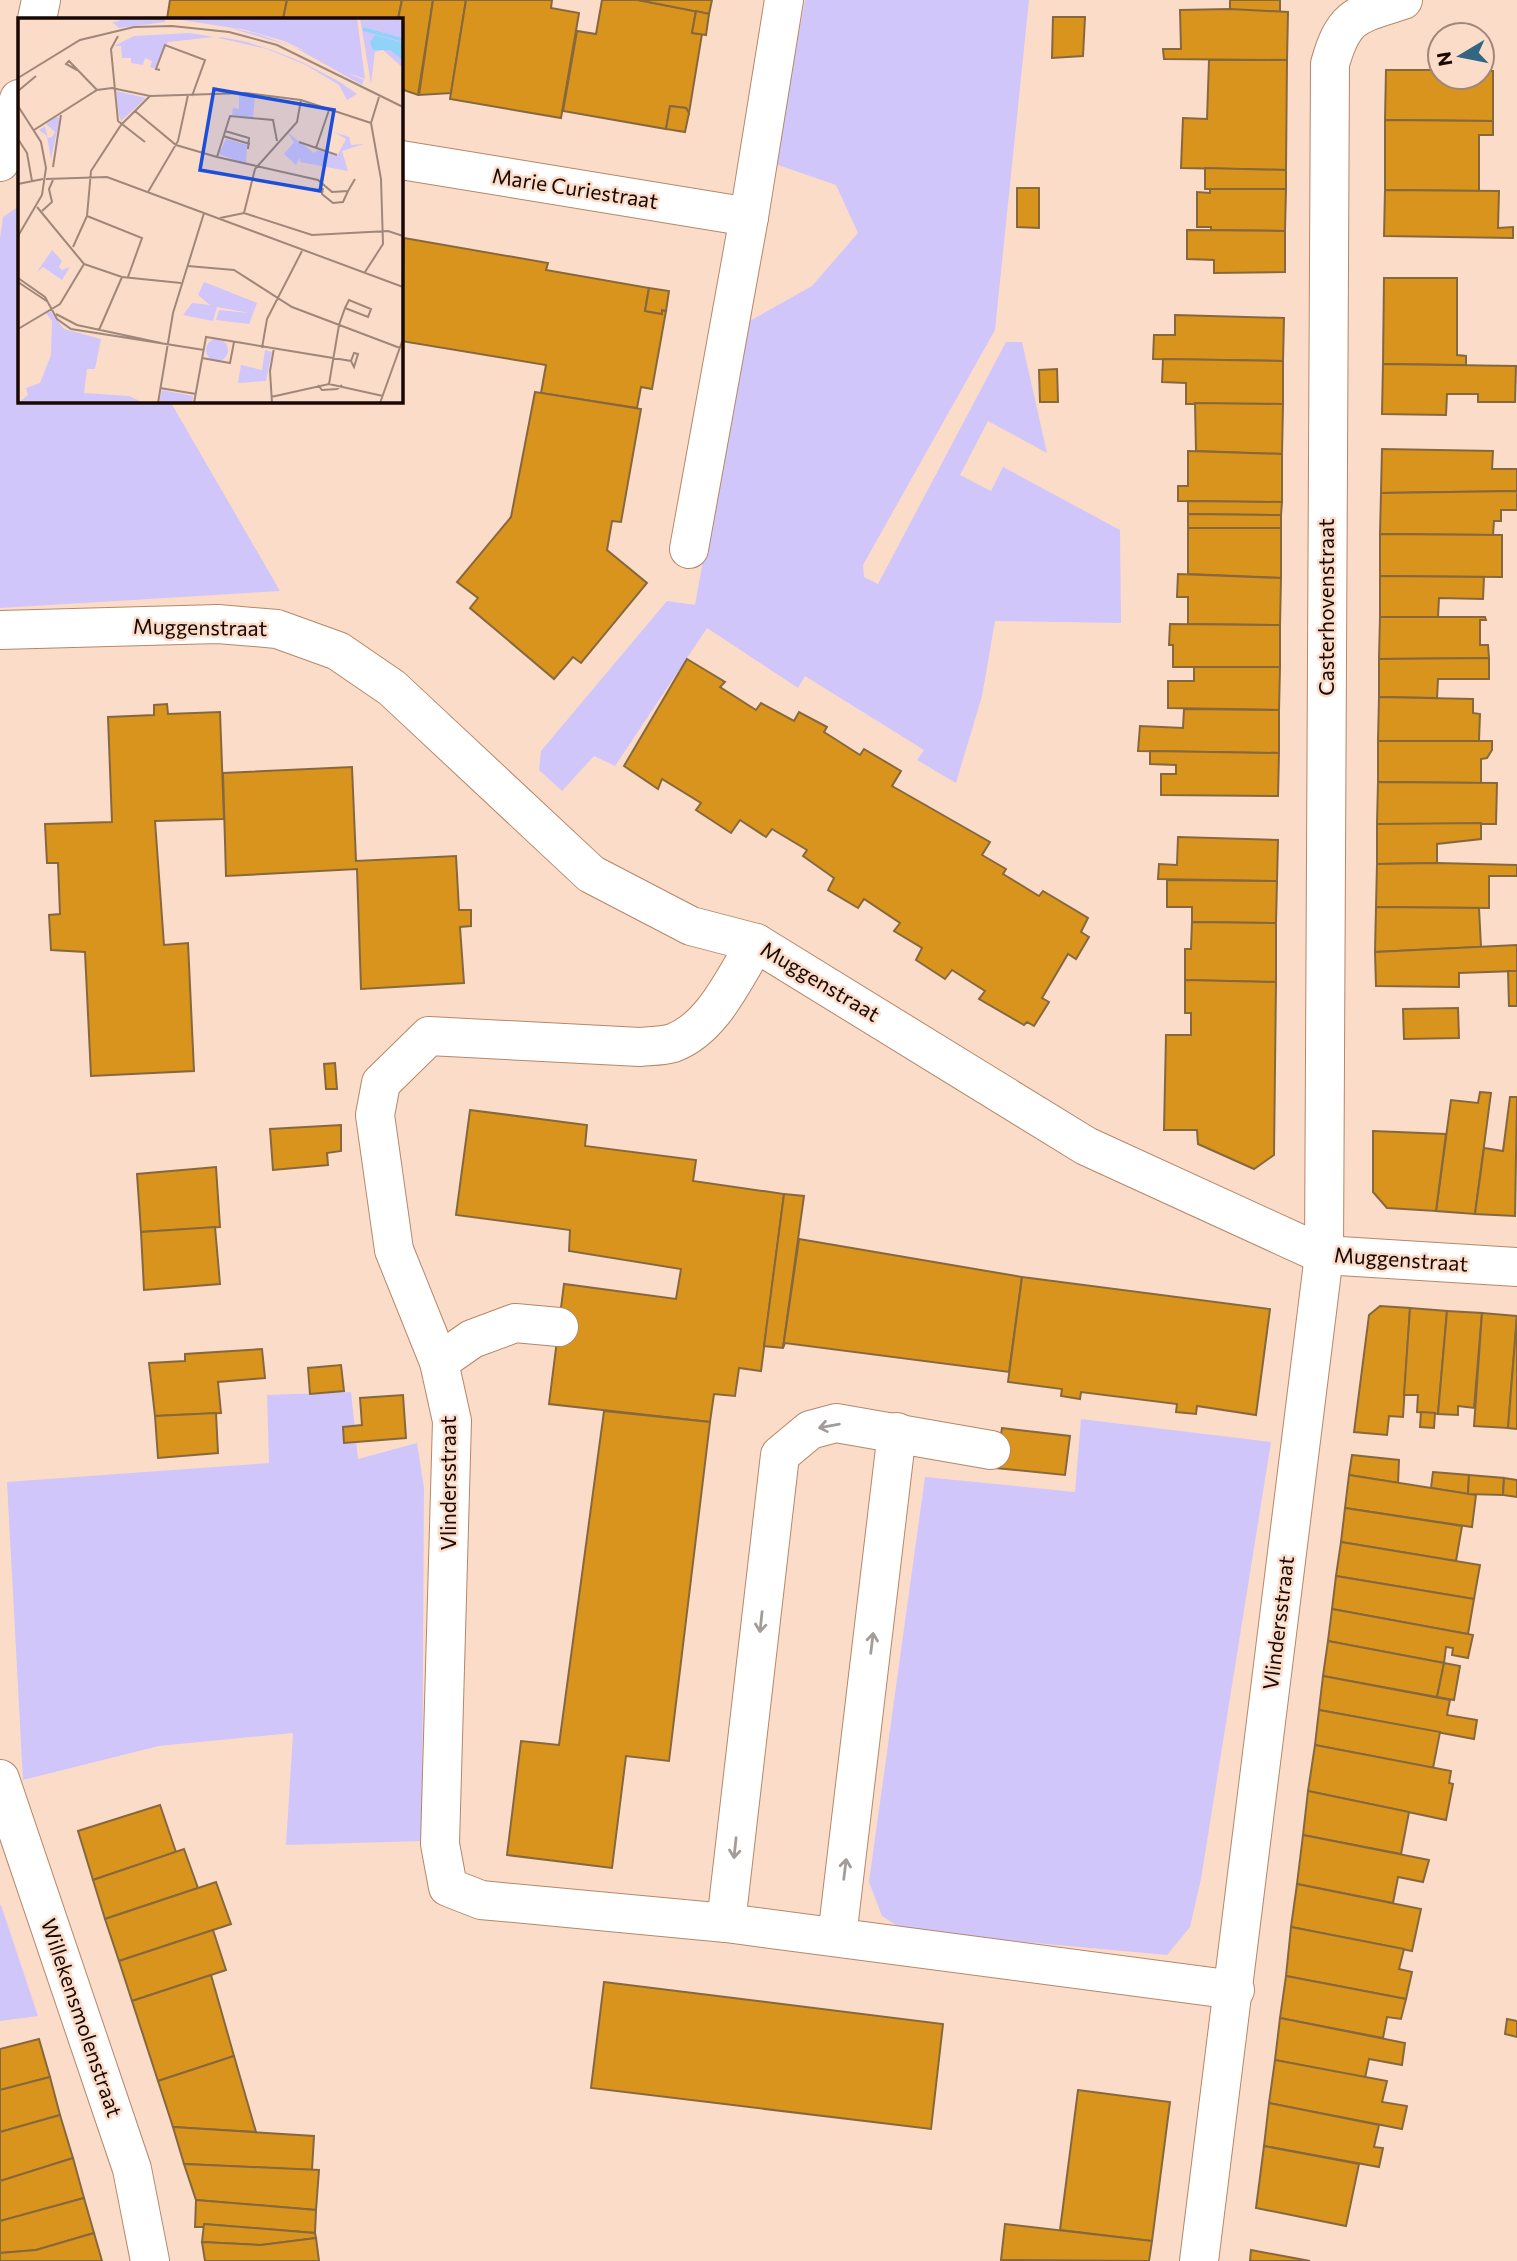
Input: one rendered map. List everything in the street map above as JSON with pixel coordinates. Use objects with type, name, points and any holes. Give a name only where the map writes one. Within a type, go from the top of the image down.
[{"type":"street","points":[[37,18],[41,0]]},
{"type":"street","points":[[689,549],[749,217],[784,0]]},
{"type":"street","name":"Casterhovenstraat","points":[[1324,1255],[1331,64],[1338,35],[1357,15],[1403,0]]},
{"type":"street","points":[[0,162],[18,102]]},
{"type":"street","name":"Marie Curiestraat","points":[[402,160],[749,217]]},
{"type":"street","name":"Muggenstraat","points":[[0,630],[218,624],[277,629],[338,651],[392,688],[591,874],[691,926],[756,943],[1086,1146],[1324,1255],[1517,1267]]},
{"type":"street","name":"Vlindersstraat","points":[[756,943],[707,1020],[672,1044],[640,1046],[429,1036],[381,1083],[375,1115],[394,1250],[439,1362],[452,1421],[440,1844],[448,1887],[481,1900],[726,1923],[1235,1990]]},
{"type":"street","name":"Vlindersstraat","points":[[1199,2261],[1235,1990],[1324,1255]]},
{"type":"street","points":[[439,1362],[472,1339],[515,1323],[559,1327]]},
{"type":"street","points":[[726,1923],[779,1455],[810,1430],[836,1423],[991,1450]]},
{"type":"street","points":[[837,1937],[897,1432]]},
{"type":"street","name":"Willekensmolenstraat","points":[[0,1779],[132,2169],[150,2261]]},
{"type":"shaded area","points":[[805,0],[1029,0],[995,330],[863,565],[864,577],[878,584],[1006,342],[1022,342],[1047,453],[988,421],[960,475],[991,491],[1003,467],[1120,530],[1121,623],[995,621],[982,696],[956,783],[917,760],[924,750],[805,676],[798,688],[707,628],[615,766],[594,756],[562,791],[539,770],[541,751],[667,601],[695,605],[746,323],[812,286],[858,233],[836,185],[775,164]]},
{"type":"shaded area","points":[[18,207],[18,402],[171,402],[280,591],[0,608],[0,238],[3,217]]},
{"type":"shaded area","points":[[351,1392],[358,1459],[417,1443],[424,1488],[422,1841],[286,1845],[293,1733],[159,1746],[23,1780],[7,1482],[269,1463],[267,1395]]},
{"type":"shaded area","points":[[1081,1419],[1271,1442],[1201,1879],[1190,1927],[1167,1955],[905,1931],[882,1916],[869,1882],[925,1477],[1075,1492]]},
{"type":"shaded area","points":[[1,1905],[38,2016],[0,2021]]},
{"type":"building","points":[[170,0],[287,0],[283,18],[167,18]]},
{"type":"building","points":[[287,0],[402,0],[398,18],[283,18]]},
{"type":"building","points":[[402,0],[433,0],[418,95],[402,89],[402,18],[398,18]]},
{"type":"building","points":[[433,0],[466,0],[451,93],[419,95]]},
{"type":"building","points":[[466,0],[552,0],[551,8],[579,13],[561,118],[450,99]]},
{"type":"building","points":[[602,0],[638,0],[696,11],[692,33],[702,34],[689,113],[686,108],[670,106],[666,129],[563,111],[577,31],[596,34]]},
{"type":"building","points":[[638,0],[712,0],[709,14]]},
{"type":"building","points":[[1230,0],[1280,0],[1280,12],[1230,11]]},
{"type":"building","points":[[1180,10],[1288,12],[1287,60],[1164,59],[1163,49],[1181,49]]},
{"type":"building","points":[[696,11],[709,14],[706,35],[692,33]]},
{"type":"building","points":[[1053,17],[1085,17],[1083,56],[1052,58]]},
{"type":"building","points":[[1209,60],[1287,60],[1286,170],[1181,168],[1183,118],[1207,119]]},
{"type":"building","points":[[1386,70],[1426,70],[1426,91],[1493,91],[1493,121],[1385,120]]},
{"type":"building","points":[[670,106],[686,108],[689,113],[685,132],[666,129]]},
{"type":"building","points":[[1385,120],[1493,121],[1493,135],[1479,135],[1479,191],[1385,190]]},
{"type":"building","points":[[1205,168],[1286,170],[1286,189],[1205,189]]},
{"type":"building","points":[[1017,188],[1039,188],[1039,228],[1017,227]]},
{"type":"building","points":[[1210,189],[1286,189],[1285,231],[1211,230],[1211,227],[1197,227],[1197,192],[1210,193]]},
{"type":"building","points":[[1385,190],[1499,191],[1498,228],[1513,227],[1513,238],[1384,236]]},
{"type":"building","points":[[1187,230],[1285,231],[1285,272],[1214,273],[1214,260],[1187,259]]},
{"type":"building","points":[[404,238],[548,263],[546,270],[649,288],[645,311],[662,314],[662,310],[666,311],[652,389],[641,387],[637,408],[541,393],[546,365],[402,341]]},
{"type":"building","points":[[1384,278],[1457,278],[1457,355],[1466,356],[1466,365],[1383,364]]},
{"type":"building","points":[[649,288],[669,291],[666,311],[662,310],[662,314],[645,311]]},
{"type":"building","points":[[1175,315],[1284,318],[1283,361],[1153,359],[1154,335],[1175,335]]},
{"type":"building","points":[[1163,359],[1283,361],[1283,404],[1186,404],[1186,383],[1162,382]]},
{"type":"building","points":[[1383,364],[1516,366],[1515,402],[1478,402],[1478,394],[1447,394],[1446,415],[1382,414]]},
{"type":"building","points":[[1057,369],[1058,402],[1040,402],[1039,370]]},
{"type":"building","points":[[535,392],[641,409],[621,522],[612,521],[607,550],[647,583],[581,663],[573,657],[554,679],[470,608],[478,598],[457,582],[511,517]]},
{"type":"building","points":[[1195,403],[1283,404],[1282,454],[1196,451]]},
{"type":"building","points":[[1382,449],[1493,451],[1492,469],[1517,469],[1517,491],[1381,493]]},
{"type":"building","points":[[1188,451],[1282,454],[1282,502],[1178,501],[1178,486],[1188,486]]},
{"type":"building","points":[[1517,491],[1517,510],[1501,510],[1501,521],[1494,521],[1493,535],[1380,534],[1381,493]]},
{"type":"building","points":[[1188,501],[1282,502],[1281,515],[1188,514]]},
{"type":"building","points":[[1188,514],[1281,515],[1281,528],[1188,528]]},
{"type":"building","points":[[1188,528],[1281,528],[1281,578],[1188,574]]},
{"type":"building","points":[[1380,534],[1502,535],[1502,577],[1380,576]]},
{"type":"building","points":[[1178,574],[1281,578],[1280,625],[1188,624],[1188,597],[1177,597]]},
{"type":"building","points":[[1380,576],[1484,577],[1483,599],[1439,598],[1438,617],[1380,617]]},
{"type":"building","points":[[1380,617],[1485,617],[1486,620],[1480,620],[1480,645],[1488,645],[1489,658],[1379,659]]},
{"type":"building","points":[[1170,624],[1280,625],[1280,667],[1173,667],[1173,645],[1169,645]]},
{"type":"building","points":[[1489,658],[1489,679],[1438,679],[1437,698],[1379,697],[1379,659]]},
{"type":"building","points":[[687,659],[725,682],[720,687],[756,710],[761,703],[794,721],[799,712],[827,727],[824,732],[860,755],[864,749],[901,771],[892,786],[990,842],[982,855],[1006,869],[1003,874],[1039,896],[1043,891],[1088,918],[1081,932],[1089,937],[1076,959],[1068,954],[1042,998],[1049,1002],[1034,1026],[1027,1022],[1024,1025],[979,999],[985,991],[952,970],[945,979],[916,960],[922,948],[894,931],[900,923],[864,899],[858,908],[828,890],[834,878],[803,856],[807,850],[772,829],[766,837],[740,820],[731,833],[696,810],[701,803],[662,779],[658,789],[624,766]]},
{"type":"building","points":[[1194,667],[1280,667],[1279,710],[1168,708],[1168,681],[1194,681]]},
{"type":"building","points":[[1379,697],[1473,699],[1473,713],[1480,714],[1479,741],[1378,741]]},
{"type":"building","points":[[167,704],[168,714],[220,712],[224,819],[155,821],[164,945],[188,943],[194,1071],[91,1076],[85,952],[51,950],[49,915],[60,914],[58,863],[47,863],[45,824],[112,822],[108,717],[154,715],[154,705]]},
{"type":"building","points":[[1184,709],[1279,710],[1279,753],[1138,751],[1140,726],[1183,728]]},
{"type":"building","points":[[1378,741],[1492,741],[1492,750],[1487,758],[1481,759],[1481,783],[1378,782]]},
{"type":"building","points":[[1150,751],[1279,753],[1278,796],[1161,795],[1161,774],[1176,774],[1176,765],[1150,764]]},
{"type":"building","points":[[352,767],[356,861],[456,856],[459,910],[471,910],[471,926],[460,927],[464,983],[361,989],[357,869],[226,876],[223,773]]},
{"type":"building","points":[[1378,782],[1497,783],[1496,824],[1377,824]]},
{"type":"building","points":[[1481,823],[1481,839],[1437,844],[1437,863],[1377,864],[1377,824]]},
{"type":"building","points":[[1178,837],[1278,840],[1277,881],[1158,879],[1159,864],[1177,865]]},
{"type":"building","points":[[1377,864],[1517,865],[1517,876],[1489,876],[1489,908],[1376,907]]},
{"type":"building","points":[[1167,880],[1277,881],[1276,923],[1192,922],[1192,907],[1167,907]]},
{"type":"building","points":[[1376,907],[1479,908],[1481,947],[1375,952]]},
{"type":"building","points":[[1192,922],[1276,923],[1276,982],[1185,980],[1185,949],[1191,949]]},
{"type":"building","points":[[1517,945],[1517,971],[1459,973],[1459,987],[1376,986],[1375,952]]},
{"type":"building","points":[[1508,971],[1517,971],[1517,1006],[1509,1006]]},
{"type":"building","points":[[1185,980],[1276,982],[1274,1155],[1254,1169],[1198,1144],[1197,1130],[1164,1130],[1166,1035],[1191,1035],[1191,1013],[1185,1013]]},
{"type":"building","points":[[1458,1008],[1459,1038],[1404,1039],[1403,1009]]},
{"type":"building","points":[[335,1063],[337,1089],[326,1089],[324,1064]]},
{"type":"building","points":[[1480,1092],[1491,1093],[1475,1214],[1436,1211],[1451,1100],[1478,1103]]},
{"type":"building","points":[[1510,1097],[1517,1097],[1515,1216],[1475,1214],[1484,1148],[1503,1151]]},
{"type":"building","points":[[470,1110],[587,1125],[585,1146],[696,1160],[693,1181],[784,1194],[761,1371],[739,1368],[735,1396],[714,1394],[710,1422],[549,1404],[564,1284],[676,1299],[681,1269],[569,1251],[570,1230],[456,1215]]},
{"type":"building","points":[[341,1125],[341,1151],[327,1153],[328,1165],[273,1170],[270,1129]]},
{"type":"building","points":[[1373,1131],[1446,1134],[1436,1211],[1387,1208],[1373,1192]]},
{"type":"building","points":[[216,1167],[220,1227],[141,1232],[137,1174]]},
{"type":"building","points":[[784,1194],[804,1196],[783,1348],[764,1346]]},
{"type":"building","points":[[215,1227],[220,1284],[144,1290],[141,1232]]},
{"type":"building","points":[[799,1239],[1022,1277],[1009,1372],[785,1343],[783,1348]]},
{"type":"building","points":[[1022,1277],[1270,1309],[1256,1415],[1197,1406],[1196,1414],[1176,1412],[1177,1404],[1081,1392],[1080,1399],[1061,1396],[1062,1389],[1008,1382]]},
{"type":"building","points":[[1380,1306],[1410,1308],[1403,1417],[1389,1416],[1387,1435],[1354,1432],[1369,1315]]},
{"type":"building","points":[[1410,1308],[1447,1311],[1438,1414],[1417,1412],[1418,1395],[1404,1395]]},
{"type":"building","points":[[1447,1311],[1482,1313],[1474,1408],[1458,1406],[1458,1415],[1438,1414]]},
{"type":"building","points":[[1482,1313],[1517,1316],[1508,1428],[1474,1426]]},
{"type":"building","points":[[1517,1316],[1517,1429],[1508,1428]]},
{"type":"building","points":[[262,1349],[265,1378],[218,1382],[221,1413],[155,1416],[149,1363],[185,1361],[185,1354]]},
{"type":"building","points":[[341,1365],[344,1391],[310,1394],[308,1368]]},
{"type":"building","points":[[403,1395],[406,1438],[344,1443],[343,1427],[362,1425],[360,1398]]},
{"type":"building","points":[[604,1411],[710,1422],[669,1761],[626,1756],[612,1868],[507,1855],[521,1741],[559,1745]]},
{"type":"building","points":[[1421,1412],[1435,1413],[1434,1428],[1420,1427]]},
{"type":"building","points":[[216,1413],[218,1453],[158,1458],[155,1416]]},
{"type":"building","points":[[1002,1428],[1070,1436],[1065,1475],[996,1468]]},
{"type":"building","points":[[1352,1455],[1399,1460],[1398,1483],[1349,1475]]},
{"type":"building","points":[[1433,1472],[1469,1475],[1468,1494],[1431,1488]]},
{"type":"building","points":[[1349,1475],[1476,1495],[1472,1527],[1345,1508]]},
{"type":"building","points":[[1469,1475],[1504,1478],[1503,1495],[1468,1494]]},
{"type":"building","points":[[1504,1478],[1517,1480],[1517,1497],[1503,1495]]},
{"type":"building","points":[[1345,1508],[1462,1526],[1456,1561],[1341,1542]]},
{"type":"building","points":[[1341,1542],[1480,1565],[1474,1599],[1336,1576]]},
{"type":"building","points":[[1336,1576],[1474,1599],[1468,1634],[1332,1609]]},
{"type":"building","points":[[1332,1609],[1473,1635],[1468,1658],[1452,1655],[1453,1648],[1446,1647],[1444,1663],[1328,1641]]},
{"type":"building","points":[[1328,1641],[1444,1663],[1437,1697],[1323,1676]]},
{"type":"building","points":[[1444,1663],[1460,1666],[1454,1700],[1437,1697]]},
{"type":"building","points":[[1323,1676],[1450,1700],[1447,1715],[1477,1720],[1474,1739],[1319,1710]]},
{"type":"building","points":[[1319,1710],[1440,1732],[1433,1768],[1315,1745]]},
{"type":"building","points":[[1315,1745],[1451,1771],[1449,1783],[1453,1784],[1446,1820],[1308,1791]]},
{"type":"building","points":[[1308,1791],[1409,1812],[1401,1854],[1303,1835]]},
{"type":"building","points":[[160,1805],[176,1852],[93,1880],[78,1831]]},
{"type":"building","points":[[1303,1835],[1429,1860],[1423,1882],[1398,1877],[1393,1903],[1297,1884]]},
{"type":"building","points":[[184,1849],[198,1888],[105,1919],[93,1880]]},
{"type":"building","points":[[216,1882],[231,1924],[119,1961],[105,1919]]},
{"type":"building","points":[[1297,1884],[1421,1909],[1412,1951],[1291,1927]]},
{"type":"building","points":[[1291,1927],[1404,1949],[1399,1969],[1412,1972],[1406,1999],[1286,1976]]},
{"type":"building","points":[[213,1930],[226,1970],[132,2001],[119,1961]]},
{"type":"building","points":[[211,1975],[234,2056],[158,2081],[132,2001]]},
{"type":"building","points":[[1286,1976],[1406,1999],[1401,2019],[1387,2017],[1383,2038],[1280,2018]]},
{"type":"building","points":[[604,1982],[943,2024],[931,2129],[591,2088]]},
{"type":"building","points":[[1280,2018],[1405,2043],[1402,2065],[1369,2059],[1365,2078],[1275,2060]]},
{"type":"building","points":[[1507,2019],[1517,2021],[1517,2037],[1505,2034]]},
{"type":"building","points":[[39,2039],[50,2077],[0,2090],[0,2049]]},
{"type":"building","points":[[234,2056],[256,2132],[173,2127],[158,2081]]},
{"type":"building","points":[[1275,2060],[1387,2081],[1382,2102],[1407,2106],[1402,2129],[1269,2103]]},
{"type":"building","points":[[50,2077],[60,2115],[0,2132],[0,2090]]},
{"type":"building","points":[[1078,2090],[1170,2102],[1152,2241],[1060,2230]]},
{"type":"building","points":[[1269,2103],[1379,2125],[1374,2147],[1383,2148],[1379,2167],[1264,2146]]},
{"type":"building","points":[[60,2115],[73,2158],[0,2181],[0,2132]]},
{"type":"building","points":[[173,2127],[314,2136],[312,2170],[184,2164]]},
{"type":"building","points":[[1264,2146],[1359,2164],[1346,2226],[1256,2208]]},
{"type":"building","points":[[73,2158],[84,2198],[0,2221],[0,2181]]},
{"type":"building","points":[[184,2164],[319,2170],[316,2210],[196,2200]]},
{"type":"building","points":[[84,2198],[94,2233],[36,2250],[0,2253],[0,2221]]},
{"type":"building","points":[[196,2200],[316,2210],[315,2233],[204,2224],[204,2227],[195,2227]]},
{"type":"building","points":[[204,2224],[315,2233],[316,2238],[261,2245],[202,2242]]},
{"type":"building","points":[[1005,2224],[1152,2241],[1149,2261],[1001,2260]]},
{"type":"building","points":[[94,2233],[102,2261],[0,2261],[0,2253],[36,2250]]},
{"type":"building","points":[[316,2238],[319,2261],[205,2261],[202,2242],[261,2245]]},
{"type":"building","points":[[1251,2250],[1310,2261],[1250,2261]]}]
